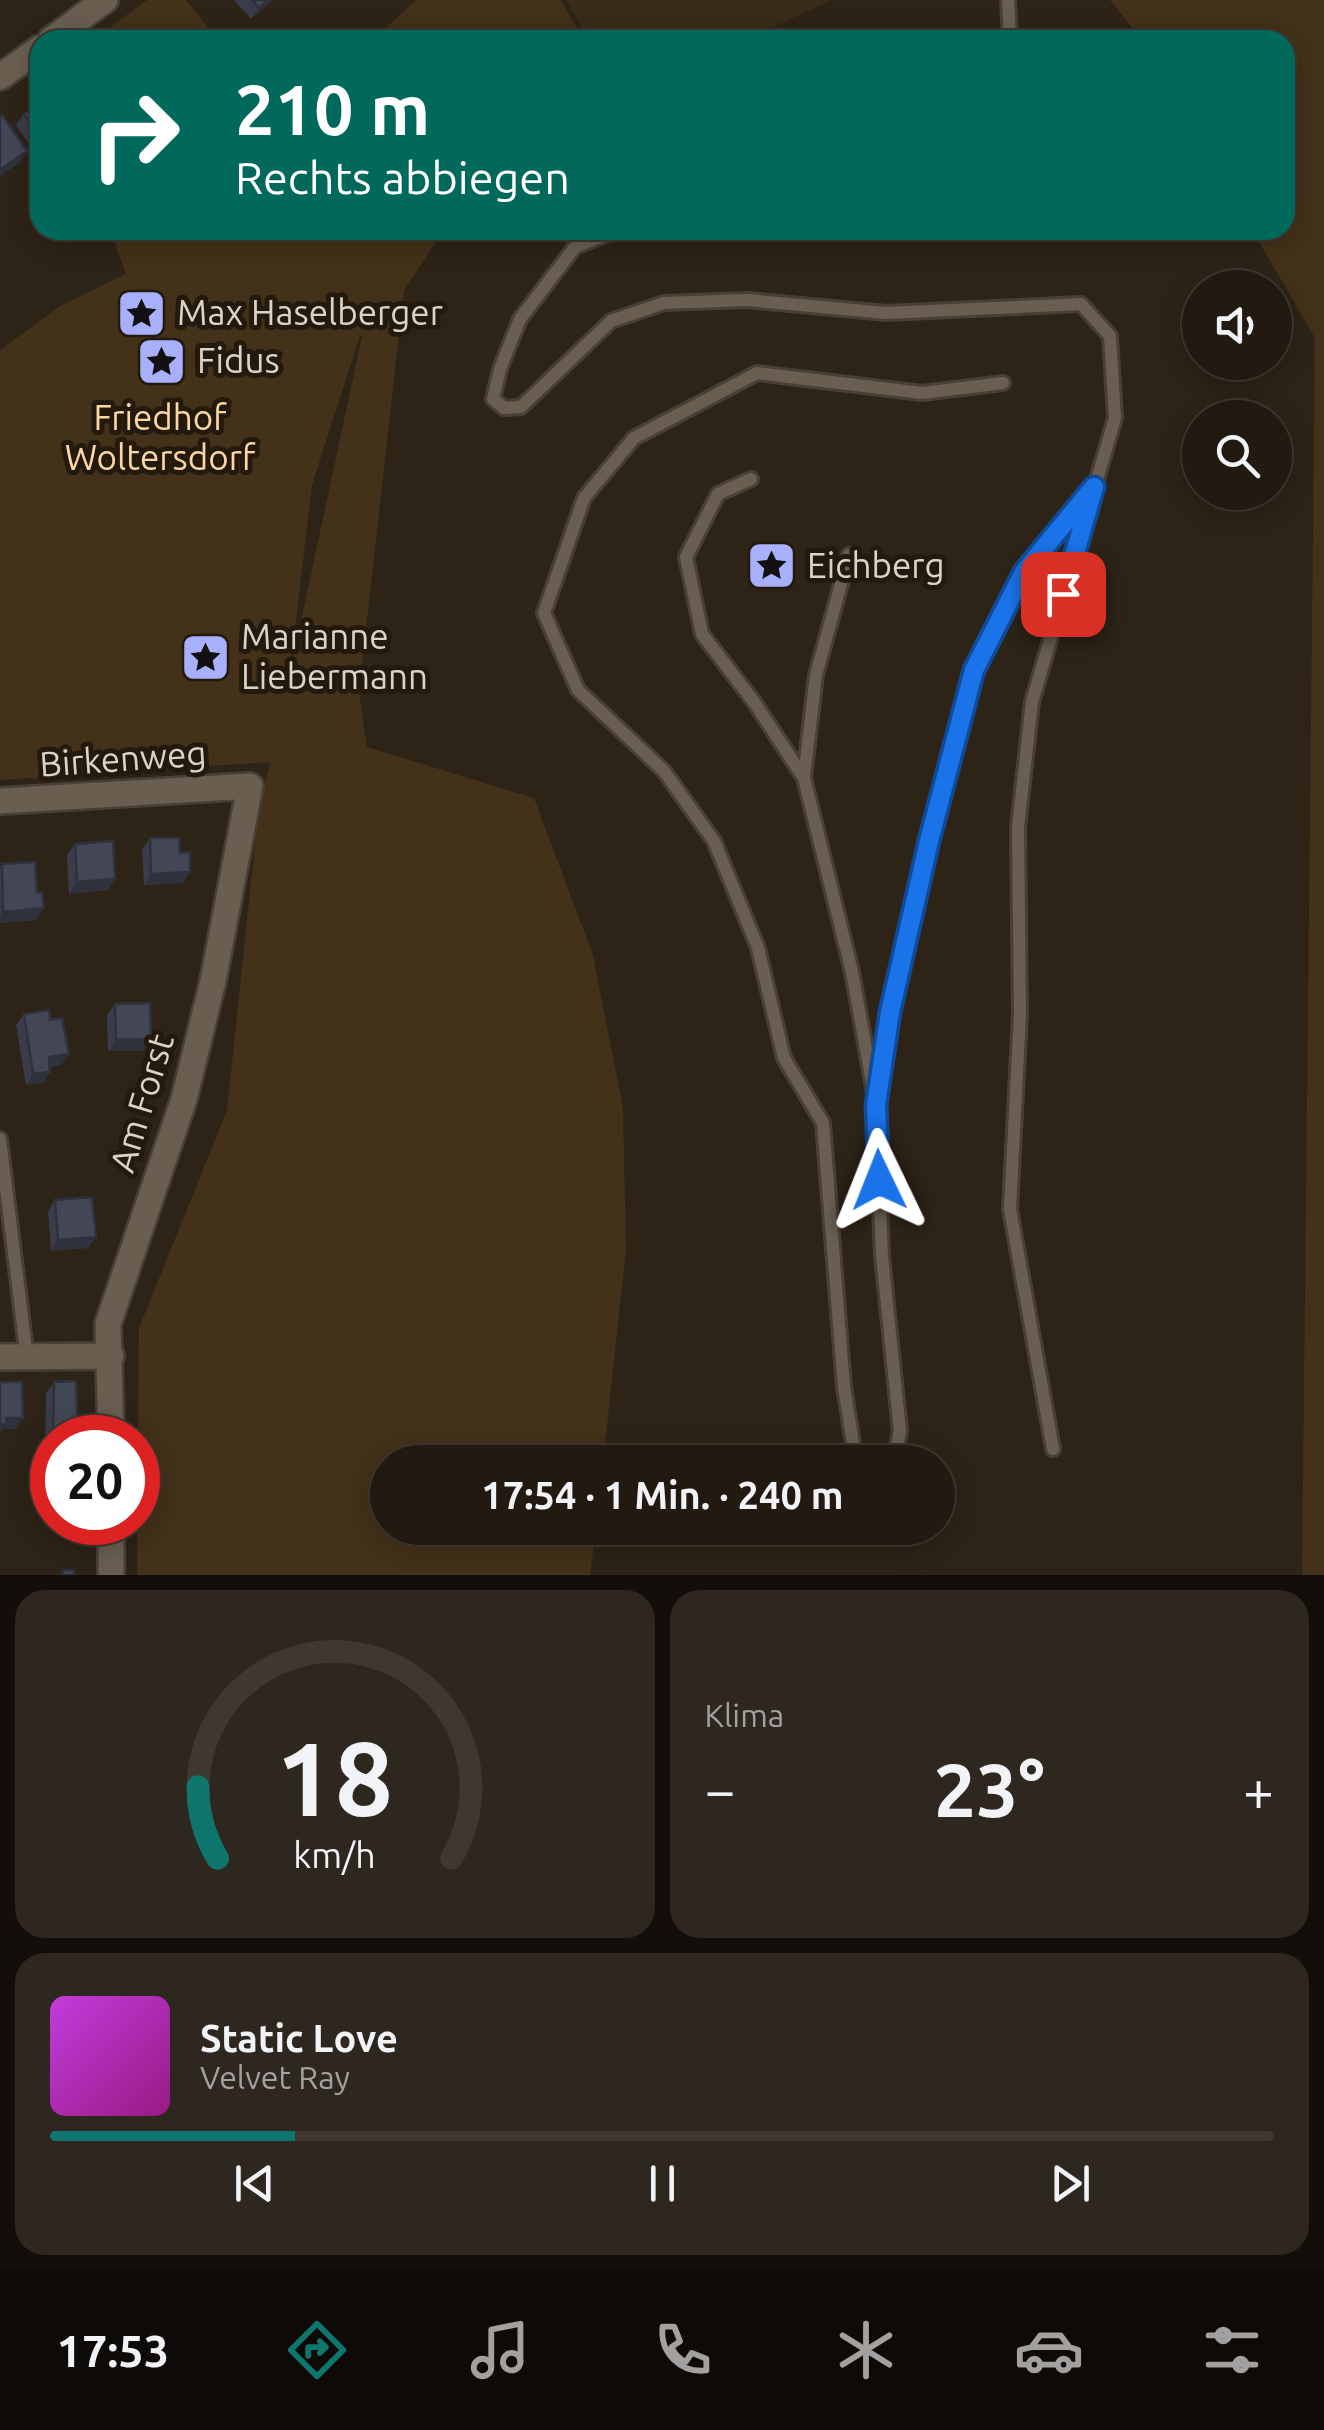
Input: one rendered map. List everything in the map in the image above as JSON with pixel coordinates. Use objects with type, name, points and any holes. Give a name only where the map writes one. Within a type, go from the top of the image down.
[{"type":"street","points":[[64,30],[105,0]]},
{"type":"street","points":[[0,77],[30,55]]},
{"type":"street","name":"Birkenweg","points":[[0,802],[250,786]]},
{"type":"street","name":"Am Forst","points":[[111,1415],[108,1324],[184,1099],[205,1014],[250,786]]},
{"type":"street","points":[[0,1358],[110,1356]]},
{"type":"street","points":[[111,1545],[111,1575]]},
{"type":"lane","points":[[1008,0],[1010,30]]},
{"type":"lane","points":[[591,240],[575,246],[520,320],[500,369],[493,400],[504,408],[521,407],[610,321],[664,302],[747,300],[886,313],[1081,304],[1110,336],[1115,418],[1032,702],[1018,826],[1020,1014],[1010,1209],[1053,1449]]},
{"type":"lane","points":[[853,1445],[844,1388],[823,1124],[784,1058],[758,948],[714,841],[664,771],[578,690],[544,613],[584,498],[634,438],[757,373],[922,393],[1003,384]]},
{"type":"lane","points":[[751,479],[718,494],[686,557],[702,634],[754,702],[804,778],[852,972],[876,1105],[882,1256],[900,1431],[897,1445]]},
{"type":"lane","points":[[876,1105],[894,994],[974,670],[1024,572],[1094,487]]},
{"type":"lane","points":[[804,778],[816,675],[848,555]]},
{"type":"lane","points":[[0,1139],[27,1358]]},
{"type":"shaded area","points":[[566,0],[832,0],[767,30],[584,30]]},
{"type":"green space","points":[[147,0],[186,0],[210,30],[106,30]]},
{"type":"green space","points":[[416,0],[560,0],[579,30],[384,30]]},
{"type":"green space","points":[[1110,0],[1324,0],[1324,1575],[1302,1575],[1315,338],[1292,299],[1292,270],[1275,270],[1258,240],[1295,240],[1295,30],[1134,30]]},
{"type":"green space","name":"Friedhof Woltersdorf","points":[[114,240],[437,240],[404,290],[359,692],[367,747],[534,798],[593,955],[623,1108],[626,1250],[605,1445],[370,1445],[370,1545],[594,1545],[590,1575],[137,1575],[137,1545],[160,1545],[160,1415],[138,1415],[139,1328],[227,1110],[258,815],[270,762],[0,780],[0,350],[60,306],[126,274]],"holes":[[[362,336],[290,672],[312,485]]]},
{"type":"building","points":[[252,0],[268,0],[259,8]]},
{"type":"building","points":[[0,117],[27,151],[0,170]]},
{"type":"building","points":[[150,838],[179,838],[180,853],[190,852],[190,872],[151,874]]},
{"type":"building","points":[[113,841],[115,879],[77,882],[75,844]]},
{"type":"building","points":[[35,862],[37,892],[42,892],[44,908],[3,912],[2,864]]},
{"type":"building","points":[[150,1003],[151,1039],[116,1040],[115,1004]]},
{"type":"building","points":[[49,1010],[50,1020],[62,1018],[69,1054],[49,1057],[50,1072],[33,1074],[24,1014]]},
{"type":"building","points":[[92,1197],[96,1237],[58,1240],[55,1200]]},
{"type":"building","points":[[76,1381],[77,1415],[53,1415],[54,1382]]},
{"type":"building","points":[[0,1382],[22,1382],[23,1418],[6,1418],[7,1424],[0,1424]]},
{"type":"place","name":"Max Haselberger","points":[[142,313]]},
{"type":"place","name":"Fidus","points":[[162,361]]},
{"type":"place","name":"Eichberg","points":[[772,566]]},
{"type":"place","name":"Marianne Liebermann","points":[[206,657]]},
{"type":"route","points":[[879,1180],[876,1105],[890,1012],[974,670],[1024,572],[1094,487],[1063,594]]}]
